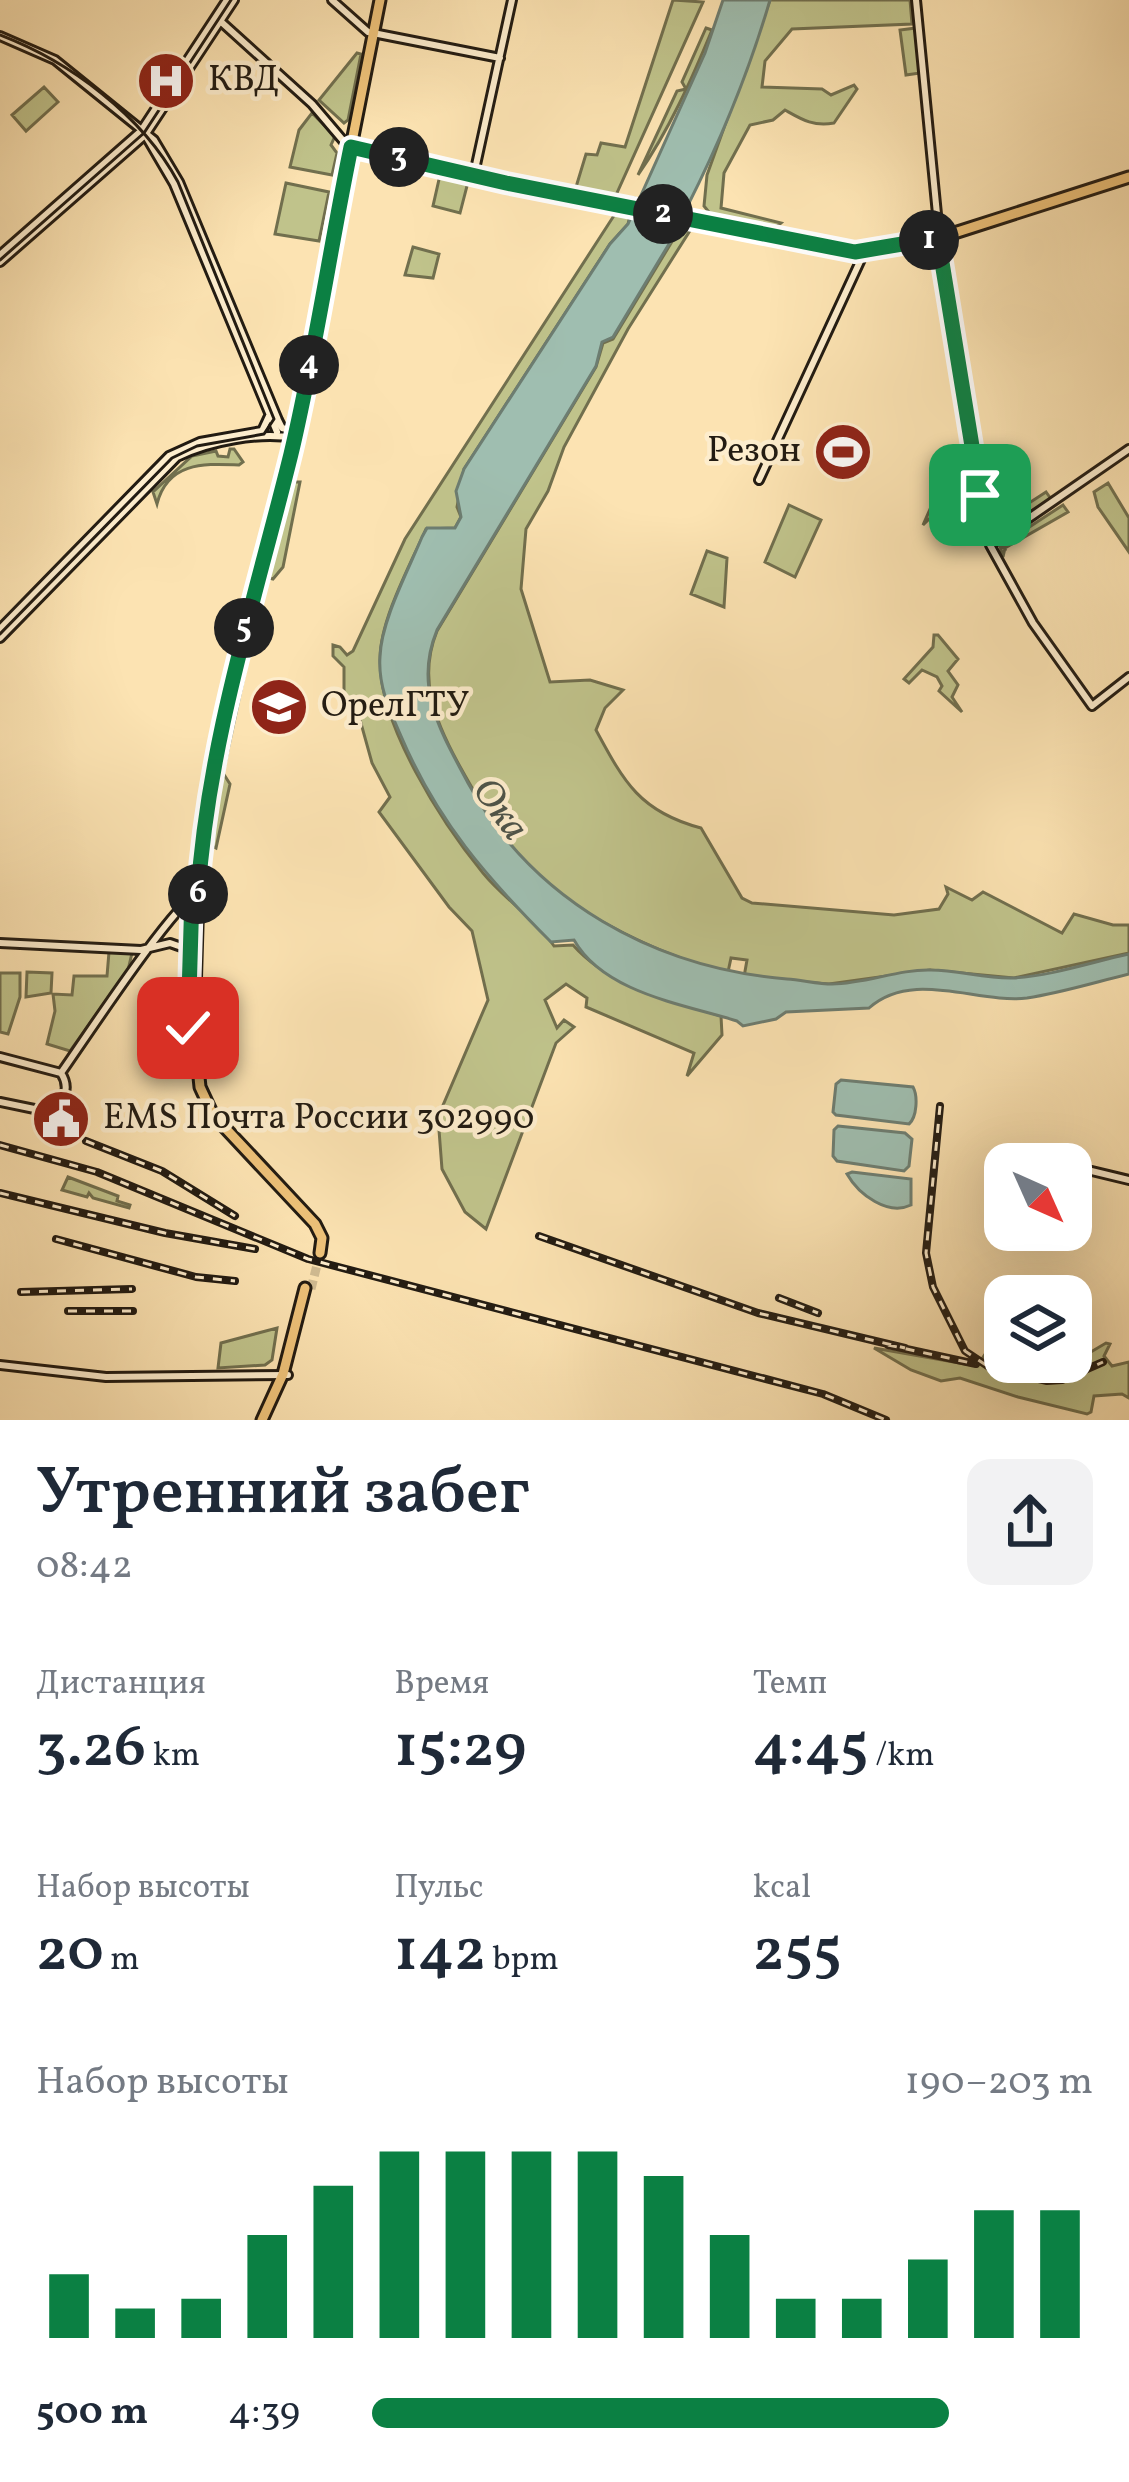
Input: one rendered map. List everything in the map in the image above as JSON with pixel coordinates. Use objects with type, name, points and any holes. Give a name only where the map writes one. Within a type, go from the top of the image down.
[{"type":"main road","points":[[0,259],[154,123],[230,0]]},
{"type":"main road","points":[[332,0],[371,32],[500,58]]},
{"type":"main road","points":[[195,894],[194,1028],[202,1094],[213,1114],[315,1224],[318,1247],[300,1214],[209,1118],[199,1100],[188,1028],[190,950],[195,894],[207,796],[228,681],[378,0]]},
{"type":"main road","points":[[475,174],[512,0]]},
{"type":"main road","points":[[916,0],[938,238],[990,545],[1033,623],[1092,706],[1129,677]]},
{"type":"main road","points":[[218,19],[312,104],[349,146],[505,183],[864,253],[938,238],[1129,177]]},
{"type":"main road","points":[[143,133],[218,19]]},
{"type":"main road","points":[[0,36],[55,60],[154,140],[179,182],[273,417]]},
{"type":"main road","points":[[154,123],[154,140]]},
{"type":"main road","points":[[143,133],[174,184],[282,433]]},
{"type":"main road","points":[[759,480],[864,253]]},
{"type":"main road","points":[[0,633],[177,457],[202,447],[282,433]]},
{"type":"main road","points":[[990,545],[1129,449]]},
{"type":"main road","points":[[0,1102],[49,1112],[61,1102],[65,1093],[61,1072],[195,894]]},
{"type":"main road","points":[[0,943],[150,948],[170,943],[190,950]]},
{"type":"main road","points":[[0,1058],[61,1072]]},
{"type":"main road","points":[[1092,1171],[1129,1180]]},
{"type":"main road","points":[[266,1420],[278,1389],[285,1375],[288,1356],[308,1288],[285,1375],[266,1420]]},
{"type":"main road","points":[[259,1374],[277,1368],[288,1356]]},
{"type":"main road","points":[[0,1365],[106,1377],[285,1375]]},
{"type":"main road","points":[[259,1374],[273,1379],[278,1389]]},
{"type":"green space","points":[[673,0],[703,2],[616,195],[576,187],[586,154],[597,155],[601,143],[625,147]]},
{"type":"green space","points":[[770,0],[910,0],[912,24],[792,29],[765,61],[762,87],[822,89],[831,95],[854,85],[857,89],[834,123],[813,123],[785,110],[773,120],[750,125],[724,173],[721,208],[781,223],[774,229],[712,216],[704,206],[707,175]]},
{"type":"green space","points":[[706,28],[712,30],[688,86],[638,175],[677,91],[686,89],[682,82]]},
{"type":"green space","points":[[916,28],[920,73],[906,75],[900,30]]},
{"type":"green space","points":[[357,53],[361,54],[344,123],[319,100]]},
{"type":"green space","points":[[44,87],[58,102],[26,131],[12,115]]},
{"type":"green space","points":[[312,113],[335,136],[332,175],[290,167],[299,130]]},
{"type":"green space","points":[[440,175],[468,182],[460,213],[433,206]]},
{"type":"green space","points":[[286,183],[329,192],[319,241],[275,234]]},
{"type":"green space","points":[[626,197],[634,198],[628,224],[610,244],[464,469],[457,507],[461,517],[455,528],[426,529],[385,627],[382,685],[416,772],[449,828],[491,882],[554,946],[573,945],[622,981],[721,1016],[722,1035],[687,1076],[694,1053],[586,1007],[587,998],[566,984],[545,1000],[557,1028],[564,1020],[574,1027],[556,1043],[486,1229],[465,1212],[442,1169],[438,1117],[488,1000],[472,931],[379,812],[390,797],[372,763],[354,698],[344,699],[344,667],[333,656],[333,645],[347,655],[353,651],[405,539]]},
{"type":"green space","points":[[678,225],[691,229],[628,329],[526,529],[521,589],[550,682],[590,680],[623,690],[605,708],[596,730],[616,765],[648,804],[701,828],[742,898],[752,903],[894,915],[939,909],[948,894],[946,887],[972,900],[983,892],[1062,933],[1074,914],[1129,925],[1129,953],[1014,978],[930,970],[829,984],[744,977],[747,960],[731,958],[728,972],[651,946],[597,919],[551,887],[521,858],[482,805],[436,714],[429,682],[431,648],[596,367],[603,343],[613,339]]},
{"type":"green space","points":[[413,247],[439,254],[433,278],[405,275]]},
{"type":"green space","points":[[230,449],[243,462],[180,472],[162,490],[157,504],[153,492],[192,456],[216,451],[228,457]]},
{"type":"green space","points":[[955,462],[956,467],[967,462],[970,479],[923,525],[950,464]]},
{"type":"green space","points":[[984,473],[995,525],[1046,492],[1051,499],[994,534],[979,474]]},
{"type":"green space","points":[[291,482],[300,482],[283,567],[273,579],[265,577],[263,570]]},
{"type":"green space","points":[[1108,483],[1129,518],[1129,552],[1098,507],[1094,492]]},
{"type":"green space","points":[[789,505],[821,520],[795,577],[765,562]]},
{"type":"green space","points":[[1063,505],[1068,512],[1009,546],[1011,539]]},
{"type":"green space","points":[[707,551],[727,558],[724,607],[691,594]]},
{"type":"green space","points":[[934,635],[958,659],[948,671],[958,685],[952,697],[962,712],[939,691],[942,686],[937,677],[922,670],[909,683],[904,679],[933,647]]},
{"type":"green space","points":[[241,656],[248,658],[223,773],[230,784],[216,848],[204,842]]},
{"type":"green space","points":[[109,952],[132,953],[128,970],[70,1051],[47,1044],[55,1011],[53,994],[72,995],[74,976],[107,976]]},
{"type":"green space","points":[[27,972],[52,973],[51,993],[26,997]]},
{"type":"green space","points":[[0,973],[20,973],[20,997],[8,1034],[0,1032]]},
{"type":"green space","points":[[68,1177],[118,1196],[117,1201],[129,1208],[89,1193],[87,1197],[62,1190]]},
{"type":"green space","points":[[277,1328],[272,1360],[265,1365],[218,1368],[221,1343]]},
{"type":"green space","points":[[1106,1343],[1110,1344],[1104,1356],[1112,1366],[1129,1362],[1129,1398],[1094,1396],[1087,1414],[960,1378],[941,1381],[874,1348],[977,1366],[984,1356],[984,1383],[1092,1383],[1092,1351]]},
{"type":"shaded area","points":[[723,0],[770,0],[723,131],[687,207],[679,209],[674,223],[678,229],[613,337],[602,342],[596,366],[437,630],[428,671],[440,727],[495,825],[527,862],[603,922],[645,944],[738,972],[832,984],[919,970],[1027,977],[1129,954],[1129,974],[1027,998],[905,991],[869,1008],[786,1012],[743,1026],[646,994],[605,973],[574,940],[551,942],[506,895],[447,822],[393,717],[381,678],[382,643],[422,537],[427,528],[455,528],[461,517],[456,491],[464,469],[610,244],[628,224],[705,53]]},
{"type":"shaded area","points":[[841,1080],[913,1087],[912,1121],[836,1115],[836,1084]]},
{"type":"shaded area","points":[[838,1126],[905,1133],[912,1139],[909,1166],[904,1171],[837,1161],[833,1156]]},
{"type":"shaded area","points":[[847,1174],[911,1179],[911,1205],[893,1208],[875,1202],[852,1182]]},
{"type":"tunnel","points":[[311,1289],[320,1253]]},
{"type":"tram line","points":[[0,260],[144,133],[231,0]]},
{"type":"tram line","points":[[0,35],[52,60],[102,94],[163,158],[178,182],[274,419],[264,434],[197,446],[172,458],[0,634]]},
{"type":"railway","points":[[940,1106],[926,1253],[933,1287],[965,1351],[989,1367],[1047,1381],[1062,1380],[1103,1362]]},
{"type":"railway","points":[[86,1141],[162,1171],[235,1216]]},
{"type":"railway","points":[[0,1145],[97,1172],[308,1259],[823,1394],[886,1420]]},
{"type":"railway","points":[[0,1193],[165,1233],[255,1249]]},
{"type":"railway","points":[[539,1236],[758,1313],[905,1348]]},
{"type":"railway","points":[[56,1239],[196,1277],[235,1281]]},
{"type":"railway","points":[[21,1292],[132,1289]]},
{"type":"railway","points":[[779,1298],[818,1313]]},
{"type":"railway","points":[[68,1311],[133,1311]]},
{"type":"railway","points":[[888,1345],[976,1364]]},
{"type":"place","name":"КВД","points":[[166,81]]},
{"type":"place","name":"Резон","points":[[843,452]]},
{"type":"place","name":"ОрелГТУ","points":[[279,707]]},
{"type":"place","name":"EMS Почта России 302990","points":[[61,1119]]},
{"type":"route","points":[[188,1028],[192,895],[198,893],[212,766],[292,449],[351,147],[506,183],[855,252],[938,238],[980,495]]},
{"type":"water label","name":"Ока","points":[[499,810]]}]
